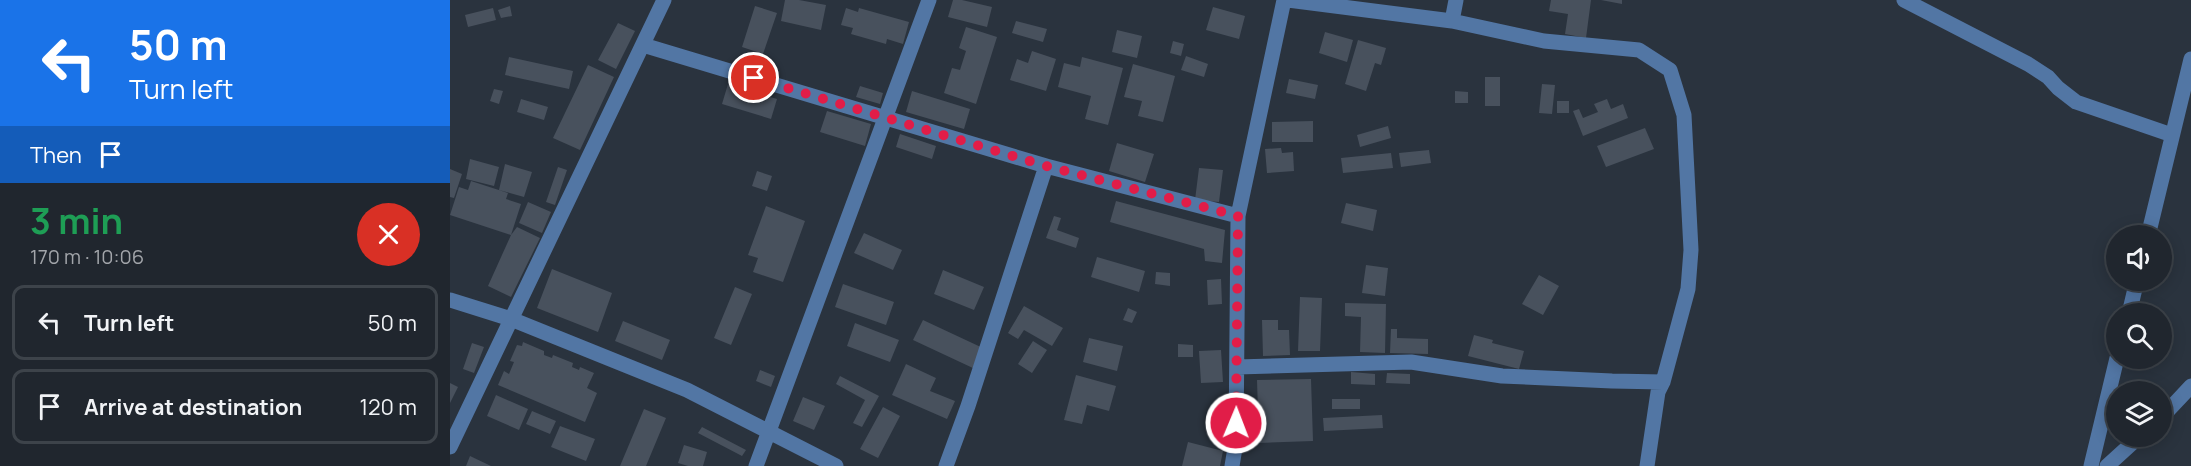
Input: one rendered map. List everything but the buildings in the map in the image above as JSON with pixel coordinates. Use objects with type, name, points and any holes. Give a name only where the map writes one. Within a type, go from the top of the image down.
[{"type":"street","points":[[450,447],[664,0]]},
{"type":"street","points":[[756,466],[929,0]]},
{"type":"street","points":[[1232,466],[1236,442],[1238,216],[1286,0],[1452,21],[1544,41],[1639,50],[1670,70],[1684,115],[1691,250],[1688,289],[1663,382],[1658,392],[1647,466]]},
{"type":"street","points":[[1452,21],[1456,0]]},
{"type":"street","points":[[1904,0],[2028,64],[2048,77],[2076,102],[2172,135]]},
{"type":"street","points":[[643,45],[1046,166],[1238,216]]},
{"type":"street","points":[[2151,225],[2191,59]]},
{"type":"street","points":[[946,466],[968,406],[1046,166]]},
{"type":"street","points":[[450,300],[511,319],[687,390],[836,466]]},
{"type":"street","points":[[1237,367],[1412,362],[1502,376],[1663,382]]},
{"type":"street","points":[[2091,466],[2114,369]]},
{"type":"street","points":[[2172,406],[2191,386]]},
{"type":"street","points":[[2107,466],[2128,447]]},
{"type":"route","points":[[754,78],[1046,166],[1238,216],[1236,423]]}]
